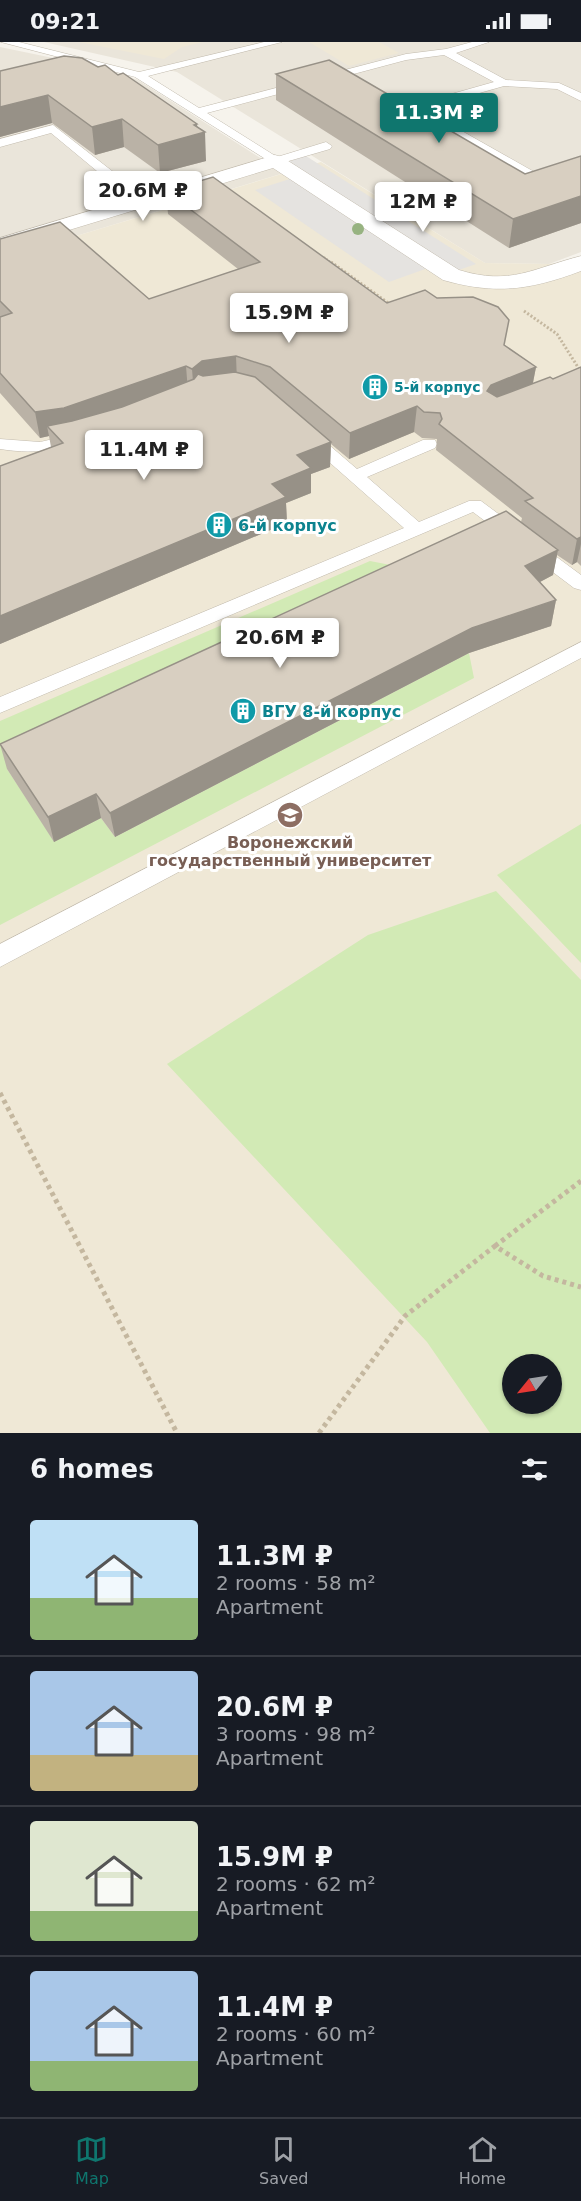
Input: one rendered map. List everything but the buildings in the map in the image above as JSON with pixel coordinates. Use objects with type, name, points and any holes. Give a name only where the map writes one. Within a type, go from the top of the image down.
[{"type":"street","points":[[0,245],[275,161],[451,275],[470,282],[492,285],[534,281],[581,263]]},
{"type":"lane","points":[[6,42],[139,75],[275,161],[326,146]]},
{"type":"lane","points":[[139,75],[277,42]]},
{"type":"lane","points":[[198,112],[406,57],[446,52],[484,42]]},
{"type":"lane","points":[[12,55],[35,49]]},
{"type":"lane","points":[[446,52],[504,83]]},
{"type":"lane","points":[[581,98],[559,86],[504,83],[413,108],[544,183],[581,170]]},
{"type":"lane","points":[[0,143],[53,129],[143,202]]},
{"type":"lane","points":[[297,426],[417,530]]},
{"type":"lane","points":[[0,444],[16,447],[43,446],[92,434]]},
{"type":"lane","points":[[355,476],[429,444]]},
{"type":"lane","points":[[0,705],[476,505],[581,584]]},
{"type":"lane","points":[[0,956],[581,649]]},
{"type":"path","points":[[318,253],[393,306]]},
{"type":"path","points":[[522,310],[557,334],[581,372]]},
{"type":"path","points":[[0,1093],[177,1433]]},
{"type":"path","points":[[319,1433],[405,1316],[581,1180]]},
{"type":"path","points":[[495,1246],[543,1276],[581,1287]]},
{"type":"shaded area","points":[[44,42],[581,42],[581,252],[549,264],[485,263],[177,72]]},
{"type":"shaded area","points":[[79,42],[203,42],[182,47],[164,59]]},
{"type":"shaded area","points":[[309,42],[379,42],[399,53],[349,66]]},
{"type":"shaded area","points":[[0,47],[82,64],[138,80],[284,173],[0,259]]},
{"type":"shaded area","points":[[306,156],[476,264],[456,271],[287,162]]},
{"type":"shaded area","name":"Воронежский государственный университет","points":[[321,162],[485,263],[549,264],[581,260],[581,1433],[0,1433],[0,259]]},
{"type":"shaded area","points":[[293,178],[428,268],[389,282],[255,190]]},
{"type":"green space","points":[[370,561],[426,572],[7,769],[54,841],[101,818],[115,837],[469,653],[474,678],[0,925],[0,721]]},
{"type":"green space","points":[[581,824],[581,963],[497,875]]},
{"type":"green space","points":[[496,891],[581,980],[581,1433],[490,1433],[427,1342],[167,1064],[368,935]]},
{"type":"place","name":"5-й корпус","points":[[375,387]]},
{"type":"place","name":"6-й корпус","points":[[219,525]]},
{"type":"place","name":"ВГУ 8-й корпус","points":[[243,711]]},
{"type":"place","name":"Воронежский государственный университет","points":[[290,815]]}]
